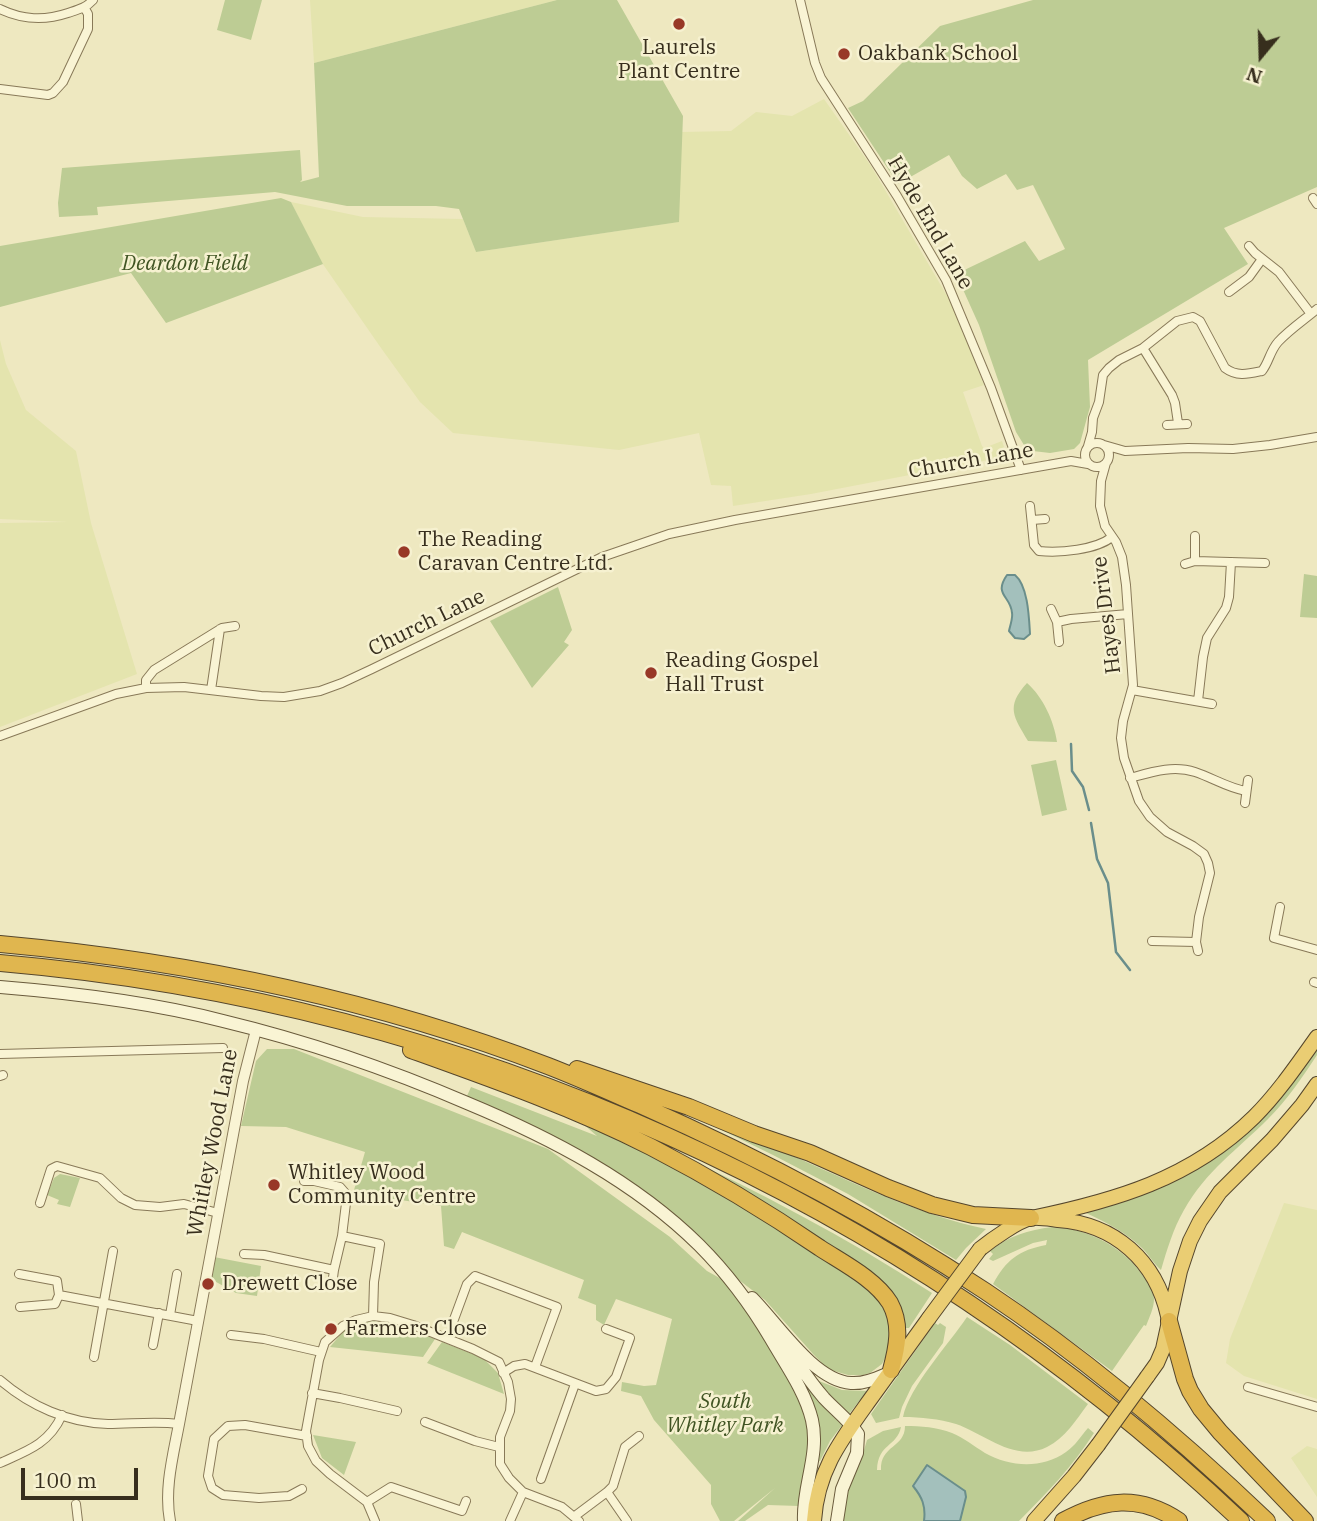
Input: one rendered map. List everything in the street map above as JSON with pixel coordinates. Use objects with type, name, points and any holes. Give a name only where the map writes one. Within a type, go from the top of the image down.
[{"type":"highway","points":[[0,944],[143,961],[322,997],[503,1050],[623,1098],[799,1181],[947,1266],[1103,1377],[1267,1521]]},
{"type":"highway","points":[[0,963],[166,983],[327,1017],[496,1067],[619,1114],[706,1153],[878,1245],[1005,1327],[1134,1426],[1241,1521]]},
{"type":"highway","points":[[327,1017],[527,1092],[650,1147],[780,1221],[867,1280],[885,1297],[894,1312],[898,1328],[896,1353],[890,1372]]},
{"type":"highway","points":[[814,1521],[816,1499],[823,1475],[837,1447],[855,1431],[890,1372],[980,1249],[1000,1234],[1031,1218],[1091,1205],[1133,1192],[1203,1157],[1255,1116],[1317,1037]]},
{"type":"highway","points":[[503,1050],[583,1070],[676,1103],[810,1153],[932,1205],[973,1215],[1082,1223],[1105,1231],[1121,1241],[1139,1258],[1161,1291],[1185,1379],[1201,1409],[1305,1521]]},
{"type":"highway","points":[[1034,1521],[1074,1476],[1157,1363],[1163,1349],[1184,1258],[1206,1211],[1227,1184],[1279,1132],[1317,1084]]},
{"type":"highway","points":[[1063,1521],[1091,1507],[1121,1502],[1155,1508],[1179,1521]]},
{"type":"main road","name":"Whitley Wood Lane","points":[[0,987],[146,1005],[223,1020],[256,1030]]},
{"type":"main road","points":[[256,1030],[420,1083],[539,1135],[641,1196],[698,1244],[819,1370],[833,1379],[855,1383],[872,1380],[890,1372]]},
{"type":"main road","points":[[730,1279],[769,1335],[801,1391],[809,1411],[814,1449],[804,1497],[804,1521]]},
{"type":"main road","points":[[775,1324],[816,1387],[855,1431],[857,1453],[844,1481],[836,1521]]},
{"type":"street","points":[[0,9],[22,17],[41,19],[85,7],[93,0]]},
{"type":"street","name":"Hyde End Lane","points":[[800,0],[821,78],[897,196],[942,273],[991,388],[1021,470]]},
{"type":"street","points":[[0,89],[53,93],[63,82],[89,29],[85,7]]},
{"type":"street","points":[[1125,451],[1100,467],[1091,465],[1086,460],[1086,449],[1099,402],[1103,375],[1119,360],[1143,348],[1177,321],[1193,317],[1200,321],[1225,368],[1240,375],[1262,371],[1279,341],[1314,312],[1279,272],[1249,246]]},
{"type":"street","points":[[1229,292],[1249,277],[1262,260]]},
{"type":"street","points":[[1143,348],[1172,395],[1183,424],[1167,425]]},
{"type":"street","points":[[1092,432],[1108,451],[1108,461]]},
{"type":"street","points":[[1086,449],[1101,444],[1125,451],[1248,448],[1317,437]]},
{"type":"street","name":"Church Lane","points":[[1071,461],[1086,449]]},
{"type":"street","name":"Church Lane","points":[[0,736],[116,694],[146,688],[176,687],[287,697],[324,690],[601,558],[669,534],[1071,461],[1091,465]]},
{"type":"street","name":"Hayes Drive","points":[[1108,461],[1101,481],[1100,506],[1102,519],[1122,557],[1133,685],[1123,721],[1121,738],[1124,758],[1139,801],[1150,817],[1167,832],[1204,854],[1210,873],[1199,918],[1197,946],[1152,940]]},
{"type":"street","name":"Hayes Drive","points":[[1091,465],[1101,481]]},
{"type":"street","name":"Hayes Drive","points":[[1030,506],[1034,545],[1039,551],[1090,548],[1112,537]]},
{"type":"street","points":[[1032,520],[1045,519]]},
{"type":"street","points":[[1195,536],[1195,561]]},
{"type":"street","points":[[1185,564],[1195,561],[1265,563]]},
{"type":"street","points":[[1198,701],[1202,657],[1207,638],[1226,608],[1231,562]]},
{"type":"street","points":[[1051,609],[1057,622],[1059,642]]},
{"type":"street","points":[[1057,622],[1128,614]]},
{"type":"street","points":[[146,688],[146,680],[154,670],[220,629],[235,626]]},
{"type":"street","points":[[211,690],[220,629]]},
{"type":"street","name":"Hayes Drive","points":[[1132,690],[1213,704]]},
{"type":"street","points":[[1130,778],[1177,769],[1195,772],[1246,791]]},
{"type":"street","points":[[1245,803],[1248,780]]},
{"type":"street","points":[[1280,907],[1274,938],[1317,950]]},
{"type":"street","name":"Whitley Wood Lane","points":[[170,1521],[170,1474],[178,1424],[243,1081],[256,1030]]},
{"type":"street","points":[[0,1054],[223,1048]]},
{"type":"street","points":[[40,1203],[51,1169],[57,1166],[100,1178],[121,1198],[135,1205],[160,1207],[184,1204],[218,1213]]},
{"type":"street","points":[[304,1181],[340,1187],[347,1195],[332,1285]]},
{"type":"street","points":[[342,1236],[380,1244],[374,1282],[373,1316]]},
{"type":"street","points":[[94,1357],[114,1251]]},
{"type":"street","points":[[244,1254],[264,1255],[334,1270]]},
{"type":"street","points":[[19,1274],[57,1281],[59,1295],[55,1304],[20,1307]]},
{"type":"street","points":[[170,1315],[177,1274]]},
{"type":"street","points":[[453,1322],[467,1283],[475,1276],[556,1307],[535,1367]]},
{"type":"street","points":[[59,1295],[198,1321]]},
{"type":"street","points":[[153,1345],[159,1313]]},
{"type":"street","points":[[375,1521],[368,1502],[316,1461],[308,1446],[307,1436],[312,1393],[325,1342],[343,1326],[356,1320],[373,1316],[390,1318],[473,1349],[499,1362],[508,1382],[511,1398],[510,1411],[500,1437],[500,1464],[523,1492],[562,1507],[577,1519],[613,1486],[625,1447],[639,1436]]},
{"type":"street","points":[[503,1373],[514,1366],[525,1364],[596,1391],[606,1390],[616,1377],[629,1338],[606,1329]]},
{"type":"street","points":[[231,1335],[264,1339],[321,1352]]},
{"type":"street","points":[[0,1380],[15,1393],[41,1408],[89,1422],[178,1424]]},
{"type":"street","points":[[541,1479],[575,1384]]},
{"type":"street","points":[[1248,1387],[1317,1407]]},
{"type":"street","points":[[312,1393],[397,1411]]},
{"type":"street","points":[[0,1463],[36,1446],[52,1433],[62,1415]]},
{"type":"street","points":[[425,1422],[499,1447]]},
{"type":"street","points":[[302,1489],[289,1496],[271,1498],[223,1495],[212,1488],[208,1476],[214,1439],[228,1426],[245,1425],[307,1436]]},
{"type":"street","points":[[368,1502],[391,1487],[463,1511],[466,1501]]},
{"type":"street","points":[[510,1521],[523,1492]]},
{"type":"street","points":[[607,1492],[627,1521]]},
{"type":"street","points":[[76,1504],[78,1521]]},
{"type":"green space","points":[[225,0],[262,0],[251,40],[217,30]]},
{"type":"green space","points":[[310,0],[557,0],[314,63]]},
{"type":"green space","points":[[557,0],[617,0],[683,116],[679,222],[476,252],[459,209],[436,206],[347,206],[275,192],[97,207],[98,215],[59,217],[62,168],[300,150],[300,182],[319,177],[314,63]]},
{"type":"green space","points":[[1033,0],[1317,0],[1317,187],[1224,228],[1248,264],[1088,360],[1090,407],[1080,443],[1074,449],[1050,453],[1033,451],[1024,445],[1016,432],[979,325],[956,274],[1025,241],[1039,261],[1065,249],[1033,185],[1017,190],[1006,174],[977,189],[962,176],[949,155],[898,184],[848,108],[863,101],[940,26]]},
{"type":"green space","points":[[824,99],[871,166],[953,306],[984,385],[963,392],[982,446],[984,448],[1002,441],[1004,447],[998,458],[733,506],[731,486],[711,485],[699,433],[619,450],[453,433],[420,402],[381,348],[320,260],[291,202],[363,217],[463,219],[476,252],[678,222],[681,132],[731,131],[756,112],[792,116]]},
{"type":"green space","name":"Deardon Field","points":[[281,198],[291,202],[323,264],[166,323],[131,273],[0,307],[0,246]]},
{"type":"green space","points":[[0,340],[6,364],[26,410],[76,451],[91,523],[137,674],[0,727],[0,523],[68,522],[0,519]]},
{"type":"green space","points":[[1304,574],[1317,576],[1317,618],[1300,617]]},
{"type":"green space","points":[[558,587],[572,630],[564,642],[569,645],[532,688],[490,621]]},
{"type":"green space","points":[[1027,683],[1047,710],[1057,742],[1028,741],[1019,725],[1014,706],[1020,691]]},
{"type":"green space","points":[[1056,760],[1067,810],[1042,816],[1031,765]]},
{"type":"green space","name":"South Whitley Park","points":[[267,1049],[294,1049],[548,1149],[670,1237],[707,1271],[725,1281],[745,1305],[794,1384],[811,1428],[799,1506],[768,1505],[745,1521],[738,1521],[775,1488],[734,1521],[720,1521],[711,1504],[711,1485],[654,1420],[641,1396],[621,1391],[622,1382],[656,1385],[672,1319],[616,1299],[604,1325],[596,1320],[596,1305],[578,1298],[584,1280],[462,1232],[454,1249],[444,1246],[441,1206],[357,1196],[354,1190],[365,1152],[286,1127],[241,1126],[256,1061]]},
{"type":"green space","points":[[1317,1049],[1317,1055],[1282,1104],[1212,1172],[1193,1196],[1177,1225],[1161,1270],[1130,1238],[1086,1213],[1153,1191],[1287,1089]]},
{"type":"green space","points":[[471,1087],[597,1136],[582,1123],[653,1155],[733,1199],[827,1257],[880,1298],[892,1326],[887,1354],[882,1364],[863,1375],[848,1375],[831,1370],[765,1300],[739,1280],[660,1203],[618,1174],[561,1141],[467,1096]]},
{"type":"green space","points":[[689,1114],[765,1143],[861,1187],[910,1206],[986,1229],[956,1260],[848,1194]]},
{"type":"green space","points":[[663,1147],[800,1215],[932,1293],[909,1328],[906,1328],[899,1307]]},
{"type":"green space","points":[[60,1174],[80,1178],[70,1207],[57,1204],[59,1200],[47,1195],[54,1178]]},
{"type":"green space","points":[[1284,1203],[1317,1210],[1317,1399],[1244,1376],[1226,1363],[1230,1339]]},
{"type":"green space","points":[[1052,1227],[1079,1231],[1117,1249],[1137,1268],[1152,1292],[1153,1306],[1146,1326],[1144,1325],[1112,1371],[993,1284],[1014,1257],[1046,1245],[1047,1240],[1033,1243],[993,1261],[989,1259],[993,1254],[990,1251],[1019,1234]]},
{"type":"green space","points":[[214,1257],[261,1266],[257,1296],[236,1293],[209,1278]]},
{"type":"green space","points":[[967,1317],[1010,1345],[1088,1404],[1059,1439],[1047,1447],[1023,1452],[1000,1445],[956,1424],[903,1417],[921,1379]]},
{"type":"green space","points":[[373,1321],[397,1325],[435,1339],[423,1357],[330,1347],[346,1328]]},
{"type":"green space","points":[[935,1323],[946,1327],[943,1343],[912,1386],[899,1418],[876,1423],[871,1414]]},
{"type":"green space","points":[[442,1342],[483,1358],[498,1373],[504,1394],[427,1363]]},
{"type":"green space","points":[[791,1359],[843,1424],[820,1461],[819,1439]]},
{"type":"green space","points":[[819,1381],[842,1390],[867,1391],[849,1414],[835,1402]]},
{"type":"green space","points":[[905,1426],[946,1431],[995,1458],[1026,1464],[1047,1461],[1066,1452],[1088,1428],[1094,1433],[1059,1479],[1019,1521],[960,1521],[965,1491],[927,1465],[919,1494],[925,1510],[924,1521],[843,1521],[848,1489],[867,1440],[883,1431],[901,1427],[878,1461],[877,1470],[881,1470],[884,1456],[901,1439]]},
{"type":"green space","points":[[313,1435],[356,1442],[344,1475],[322,1458]]},
{"type":"green space","points":[[1307,1446],[1317,1449],[1317,1497],[1291,1458]]},
{"type":"water","points":[[1007,575],[1015,575],[1023,586],[1030,634],[1024,639],[1015,638],[1009,631],[1011,607],[1002,591]]},
{"type":"water","points":[[927,1465],[965,1491],[960,1521],[924,1521],[923,1502],[913,1486]]},
{"type":"waterway","points":[[1071,744],[1072,771],[1083,787],[1089,810]]},
{"type":"waterway","points":[[1091,823],[1097,859],[1108,883],[1116,952],[1130,970]]},
{"type":"place","name":"Laurels Plant Centre","points":[[679,24]]},
{"type":"place","name":"Oakbank School","points":[[844,54]]},
{"type":"place","name":"The Reading Caravan Centre Ltd.","points":[[404,552]]},
{"type":"place","name":"Reading Gospel Hall Trust","points":[[651,673]]},
{"type":"place","name":"Whitley Wood Community Centre","points":[[274,1185]]},
{"type":"place","name":"Drewett Close","points":[[208,1284]]},
{"type":"place","name":"Farmers Close","points":[[331,1329]]}]
